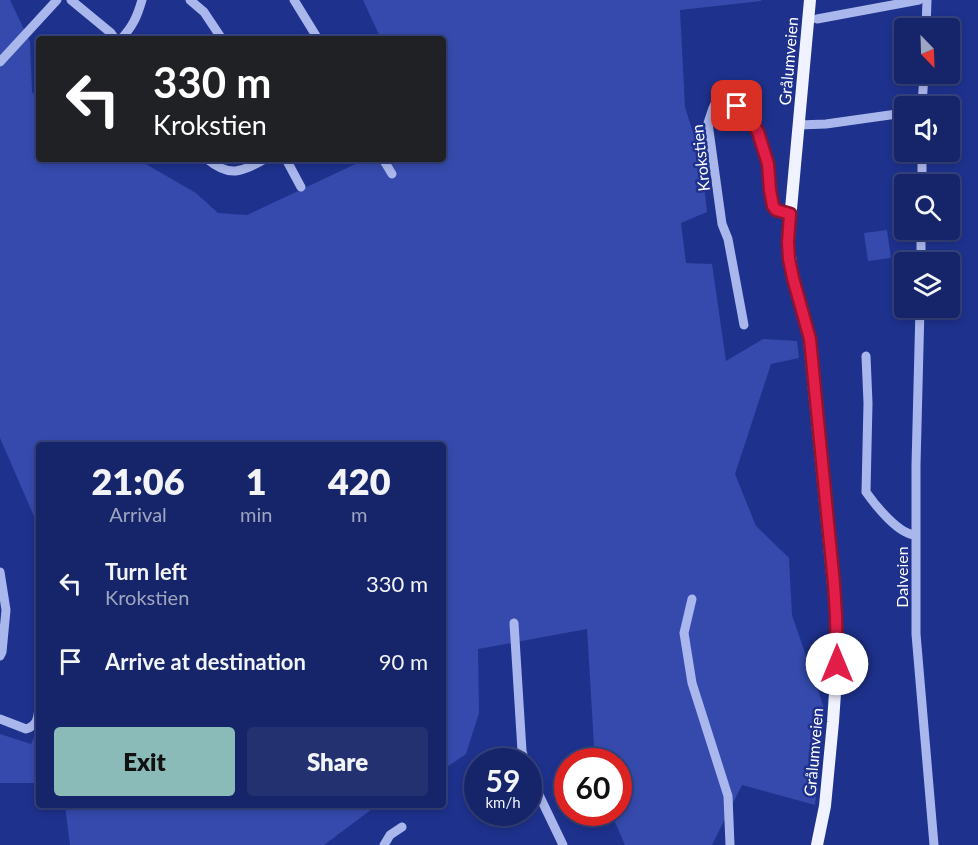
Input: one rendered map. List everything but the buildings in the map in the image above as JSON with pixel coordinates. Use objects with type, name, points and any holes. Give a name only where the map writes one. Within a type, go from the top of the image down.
[{"type":"main road","name":"Grålumveien","points":[[810,0],[788,242],[793,278],[810,339],[836,615],[837,664],[833,722],[825,806],[817,845]]},
{"type":"street","points":[[0,62],[57,0]]},
{"type":"street","points":[[71,0],[114,36]]},
{"type":"street","points":[[124,36],[131,28],[142,0]]},
{"type":"street","points":[[190,0],[204,12],[220,36]]},
{"type":"street","points":[[294,0],[316,36]]},
{"type":"street","points":[[817,19],[919,0]]},
{"type":"street","points":[[926,18],[927,0]]},
{"type":"street","name":"Krokstien","points":[[744,325],[728,239],[722,224],[708,123],[716,102],[728,100],[754,124],[768,164],[773,206],[776,210],[790,214]]},
{"type":"street","name":"Grålumveien","points":[[799,125],[826,124],[894,114]]},
{"type":"street","points":[[211,162],[228,171],[239,171],[258,162]]},
{"type":"street","points":[[288,162],[301,187]]},
{"type":"street","points":[[385,162],[392,174]]},
{"type":"street","name":"Dalveien","points":[[920,318],[916,634],[934,845]]},
{"type":"street","points":[[866,356],[868,403],[866,492],[896,526],[909,535],[916,535]]},
{"type":"street","points":[[0,572],[6,610],[0,656]]},
{"type":"street","points":[[692,599],[684,633],[692,683],[728,796],[730,845]]},
{"type":"street","points":[[514,623],[522,748]]},
{"type":"street","points":[[0,719],[26,729],[36,722]]},
{"type":"street","points":[[542,801],[563,845]]},
{"type":"street","points":[[384,845],[390,835],[402,827]]},
{"type":"shaded area","points":[[0,0],[10,0],[30,42],[32,92],[36,95],[36,162],[142,162],[196,193],[218,213],[247,215],[360,162],[446,162],[446,36],[380,36],[363,0],[761,0],[680,10],[685,107],[701,158],[707,212],[681,223],[686,263],[712,264],[726,361],[763,339],[797,341],[799,358],[771,364],[735,474],[756,526],[789,558],[792,615],[825,711],[815,805],[742,785],[712,845],[625,845],[617,826],[632,826],[632,748],[594,748],[587,629],[478,649],[479,713],[468,748],[464,748],[464,755],[446,767],[446,442],[36,442],[36,521],[0,438]]},
{"type":"shaded area","points":[[887,230],[891,258],[868,261],[864,233]]},
{"type":"shaded area","points":[[36,732],[36,783],[0,783],[0,734],[31,744]]},
{"type":"shaded area","points":[[65,808],[373,808],[324,845],[70,845]]},
{"type":"route","points":[[737,106],[750,119],[758,132],[768,164],[773,206],[776,210],[790,214],[789,259],[810,339],[834,584],[837,664]]}]
